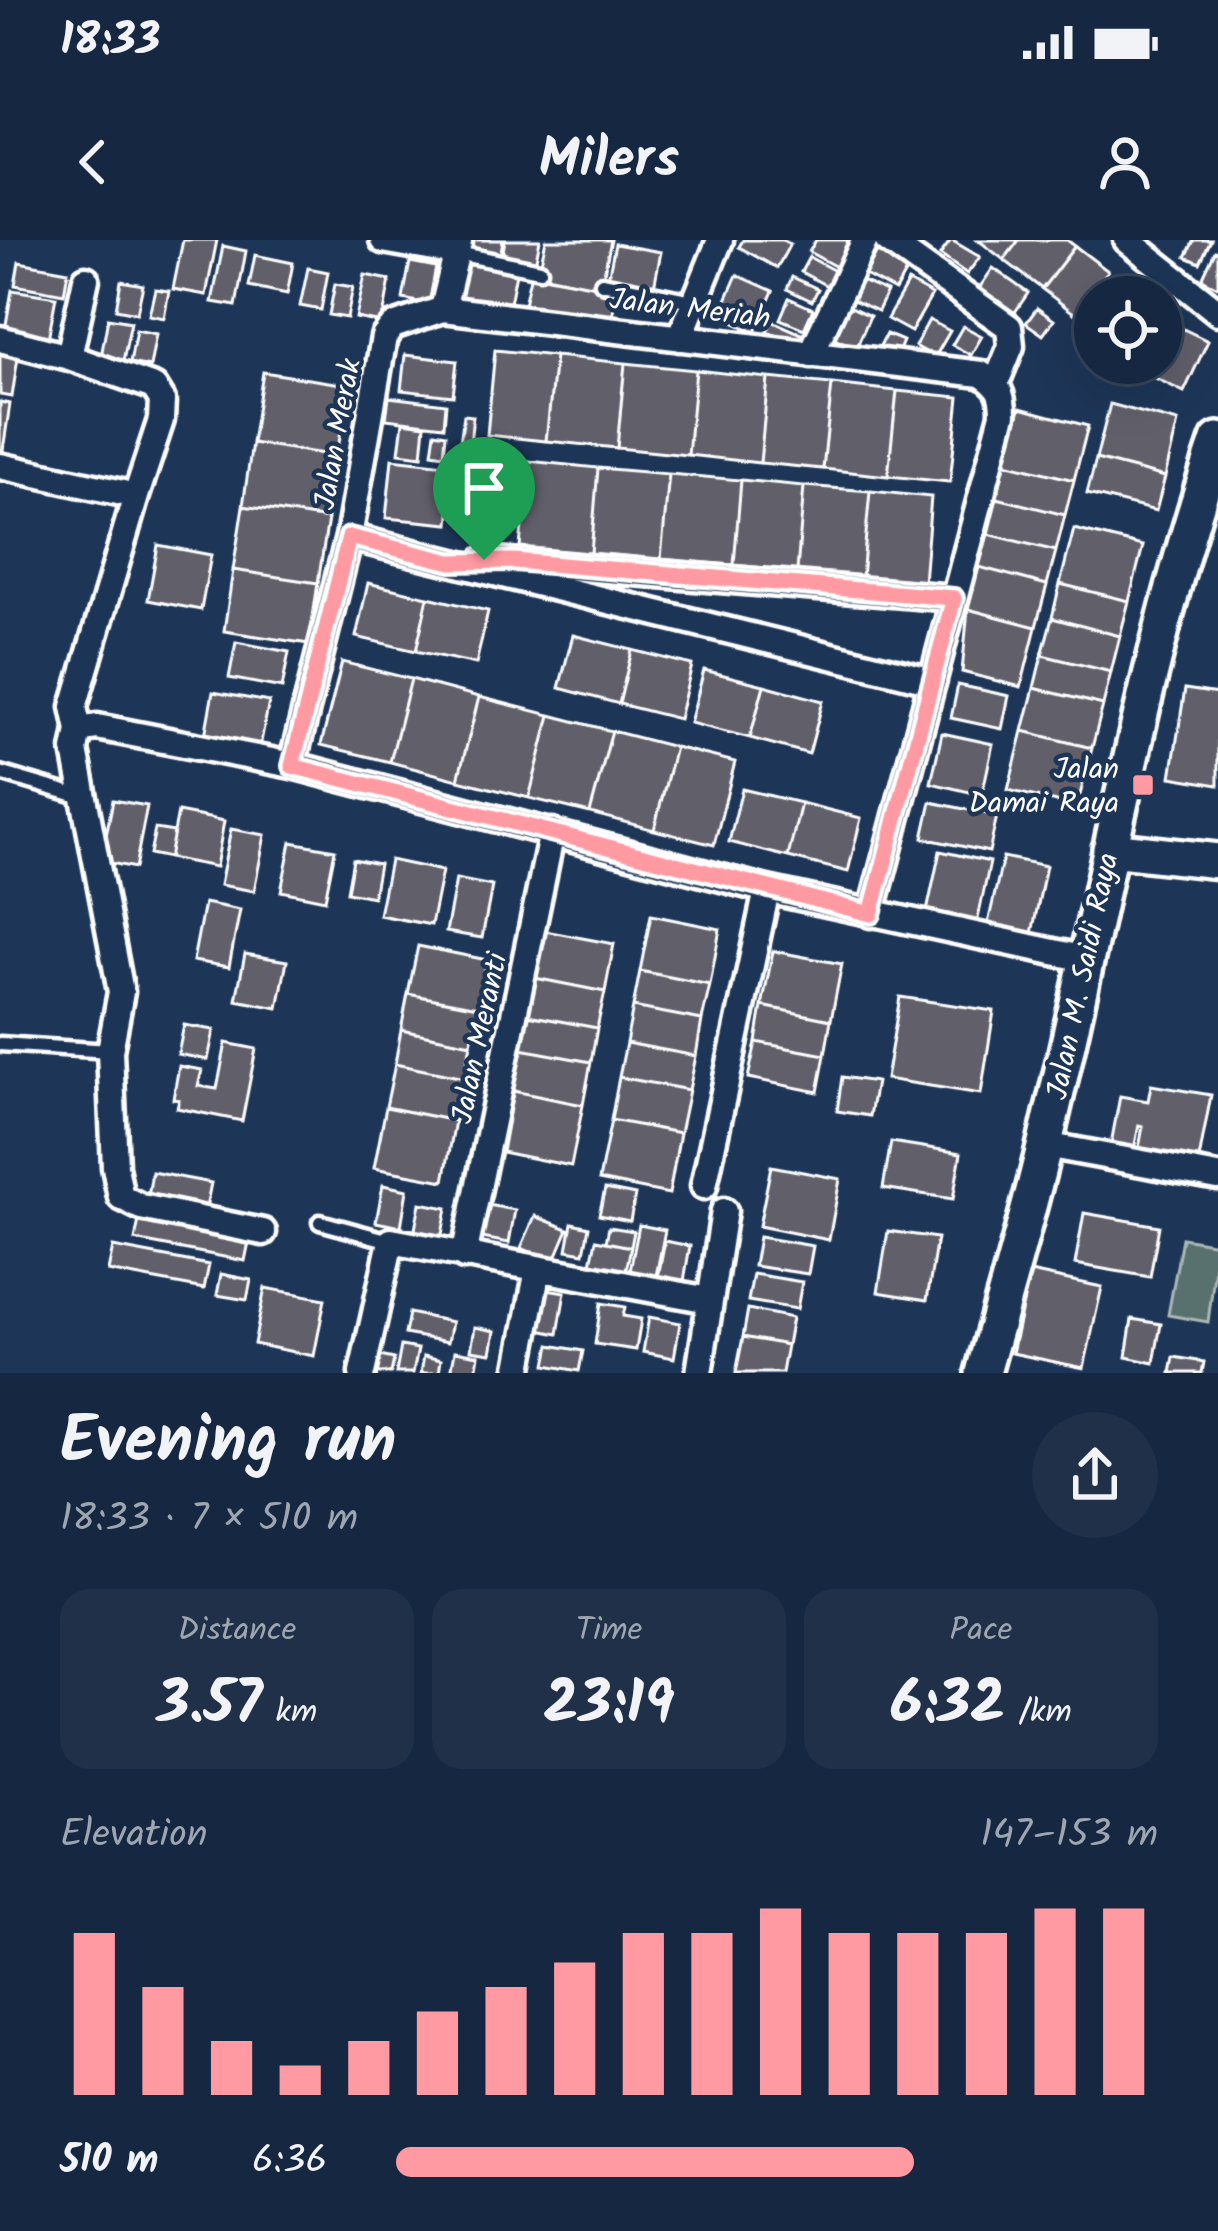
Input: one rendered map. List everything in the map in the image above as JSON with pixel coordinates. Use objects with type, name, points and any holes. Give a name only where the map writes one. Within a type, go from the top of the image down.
[{"type":"street","points":[[383,240],[458,247],[443,309]]},
{"type":"street","points":[[680,338],[720,240]]},
{"type":"street","points":[[811,354],[865,240]]},
{"type":"street","points":[[871,914],[1003,414],[1003,396],[989,379],[1005,368],[1011,346],[1009,327],[886,240]]},
{"type":"street","points":[[1127,240],[1218,312]]},
{"type":"street","points":[[69,357],[86,279]]},
{"type":"street","name":"Jalan Meriah","points":[[393,326],[443,309],[989,379]]},
{"type":"street","name":"Jalan Merak","points":[[292,766],[349,537],[384,337],[393,326]]},
{"type":"street","points":[[0,340],[69,357],[154,388],[162,400],[153,449],[74,707],[79,730],[75,750],[121,992],[110,1051],[115,1167],[121,1198],[141,1207],[262,1232]]},
{"type":"street","name":"Jalan M. Saidi Raya","points":[[982,1373],[1045,1145],[1178,569],[1218,440]]},
{"type":"street","points":[[0,466],[136,496]]},
{"type":"street","points":[[349,537],[933,680]]},
{"type":"street","points":[[451,562],[514,561],[954,598]]},
{"type":"street","points":[[79,730],[98,727],[292,766],[767,890],[1086,959]]},
{"type":"street","name":"Jalan Meranti","points":[[464,1256],[552,832]]},
{"type":"street","points":[[1110,849],[1218,861]]},
{"type":"street","points":[[704,1186],[767,890]]},
{"type":"street","points":[[1045,1145],[1218,1177]]},
{"type":"street","points":[[698,1373],[724,1211]]},
{"type":"street","points":[[362,1373],[391,1241],[710,1300]]},
{"type":"street","points":[[518,1373],[538,1269]]},
{"type":"lane","points":[[458,247],[539,270]]},
{"type":"lane","points":[[602,283],[692,302]]},
{"type":"lane","points":[[0,773],[83,798]]},
{"type":"lane","points":[[0,1044],[110,1051]]},
{"type":"lane","points":[[320,1222],[391,1241]]},
{"type":"green space","points":[[1182,1238],[1218,1244],[1208,1322],[1168,1315]]},
{"type":"building","points":[[183,240],[217,240],[206,295],[173,289]]},
{"type":"building","points":[[470,240],[503,240],[500,257],[468,251]]},
{"type":"building","points":[[505,240],[540,240],[535,264],[502,257]]},
{"type":"building","points":[[546,240],[611,240],[601,287],[538,275]]},
{"type":"building","points":[[743,240],[790,244],[777,268],[739,247]]},
{"type":"building","points":[[816,240],[857,240],[840,269],[809,252]]},
{"type":"building","points":[[951,240],[980,257],[967,274],[940,255]]},
{"type":"building","points":[[978,240],[1019,240],[1004,260]]},
{"type":"building","points":[[1019,240],[1067,240],[1075,246],[1042,289],[1004,260]]},
{"type":"building","points":[[1194,240],[1211,240],[1200,263],[1186,257]]},
{"type":"building","points":[[615,244],[661,252],[654,287],[608,278]]},
{"type":"building","points":[[223,246],[246,251],[236,306],[212,302]]},
{"type":"building","points":[[1075,246],[1108,271],[1104,276],[1074,276],[1074,313],[1042,289]]},
{"type":"building","points":[[877,252],[908,268],[895,291],[865,275]]},
{"type":"building","points":[[1218,252],[1218,287],[1202,279]]},
{"type":"building","points":[[255,255],[293,263],[287,294],[249,286]]},
{"type":"building","points":[[809,257],[835,271],[827,286],[801,272]]},
{"type":"building","points":[[19,262],[68,271],[64,294],[15,285]]},
{"type":"building","points":[[410,262],[436,267],[429,304],[403,299]]},
{"type":"building","points":[[466,264],[516,273],[509,308],[459,298]]},
{"type":"building","points":[[308,268],[328,272],[321,310],[300,306]]},
{"type":"building","points":[[993,268],[1028,293],[1013,315],[978,290]]},
{"type":"building","points":[[531,273],[601,287],[600,293],[616,296],[612,317],[596,314],[595,319],[524,304]]},
{"type":"building","points":[[365,275],[390,280],[382,323],[356,318]]},
{"type":"building","points":[[737,275],[773,291],[755,332],[719,316]]},
{"type":"building","points":[[792,277],[818,289],[812,301],[787,289]]},
{"type":"building","points":[[852,277],[887,292],[878,311],[844,296]]},
{"type":"building","points":[[121,281],[143,285],[137,313],[116,309]]},
{"type":"building","points":[[908,282],[932,295],[911,332],[887,319]]},
{"type":"building","points":[[335,284],[353,287],[347,318],[329,315]]},
{"type":"building","points":[[155,289],[169,291],[164,318],[149,315]]},
{"type":"building","points":[[12,290],[56,297],[47,344],[4,336]]},
{"type":"building","points":[[789,298],[813,309],[804,329],[780,319]]},
{"type":"building","points":[[840,302],[870,316],[856,348],[826,334]]},
{"type":"building","points":[[1037,308],[1054,320],[1043,335],[1026,323]]},
{"type":"building","points":[[108,318],[131,322],[123,361],[101,357]]},
{"type":"building","points":[[929,320],[950,331],[935,357],[915,346]]},
{"type":"building","points":[[772,321],[802,334],[795,350],[765,337]]},
{"type":"building","points":[[963,326],[982,336],[971,355],[952,345]]},
{"type":"building","points":[[1182,328],[1208,341],[1184,392],[1168,384],[1182,384]]},
{"type":"building","points":[[136,330],[156,334],[150,367],[130,363]]},
{"type":"building","points":[[886,334],[903,341],[898,353],[880,346]]},
{"type":"building","points":[[495,350],[555,356],[546,441],[487,435]]},
{"type":"building","points":[[0,354],[18,357],[12,397],[0,395]]},
{"type":"building","points":[[405,355],[457,361],[453,396],[401,390]]},
{"type":"building","points":[[555,356],[625,363],[617,448],[546,441]]},
{"type":"building","points":[[625,363],[696,370],[688,455],[617,448]]},
{"type":"building","points":[[696,370],[768,378],[760,463],[688,455]]},
{"type":"building","points":[[263,372],[348,385],[337,456],[252,443]]},
{"type":"building","points":[[768,378],[832,384],[823,469],[760,463]]},
{"type":"building","points":[[832,384],[897,391],[888,476],[823,469]]},
{"type":"building","points":[[897,391],[959,397],[950,482],[888,476]]},
{"type":"building","points":[[389,397],[446,404],[444,426],[386,419]]},
{"type":"building","points":[[0,402],[10,404],[2,457],[0,456]]},
{"type":"building","points":[[1110,404],[1178,422],[1165,477],[1096,459]]},
{"type":"building","points":[[1020,408],[1088,426],[1074,480],[1005,463]]},
{"type":"building","points":[[464,415],[473,416],[470,443],[460,442]]},
{"type":"building","points":[[403,422],[425,425],[422,456],[399,453]]},
{"type":"building","points":[[435,432],[446,434],[444,455],[432,453]]},
{"type":"building","points":[[252,443],[337,456],[328,519],[243,506]]},
{"type":"building","points":[[497,450],[518,453],[513,491],[492,489]]},
{"type":"building","points":[[392,459],[455,466],[449,524],[386,518]]},
{"type":"building","points":[[1096,459],[1165,477],[1156,511],[1087,494]]},
{"type":"building","points":[[528,461],[598,468],[591,553],[520,547]]},
{"type":"building","points":[[1005,463],[1074,480],[1065,515],[997,498]]},
{"type":"building","points":[[598,468],[669,474],[661,559],[591,553]]},
{"type":"building","points":[[669,474],[741,480],[734,565],[661,559]]},
{"type":"building","points":[[741,480],[804,486],[797,571],[734,565]]},
{"type":"building","points":[[804,486],[870,491],[862,577],[797,571]]},
{"type":"building","points":[[468,488],[500,493],[496,529],[463,525]]},
{"type":"building","points":[[870,491],[931,497],[924,582],[862,577]]},
{"type":"building","points":[[997,498],[1065,515],[1056,551],[988,534]]},
{"type":"building","points":[[243,506],[328,519],[318,583],[233,570]]},
{"type":"building","points":[[1074,529],[1143,546],[1129,601],[1060,584]]},
{"type":"building","points":[[988,534],[1056,551],[1047,585],[979,567]]},
{"type":"building","points":[[158,545],[211,555],[201,610],[148,600]]},
{"type":"building","points":[[979,567],[1047,585],[1036,627],[968,609]]},
{"type":"building","points":[[233,570],[318,583],[309,644],[224,631]]},
{"type":"building","points":[[368,583],[428,597],[416,651],[356,637]]},
{"type":"building","points":[[1060,584],[1129,601],[1120,636],[1052,618]]},
{"type":"building","points":[[428,597],[488,611],[476,664],[416,651]]},
{"type":"building","points":[[968,609],[1036,627],[1021,687],[962,672]]},
{"type":"building","points":[[1052,618],[1120,636],[1111,672],[1042,655]]},
{"type":"building","points":[[573,635],[632,650],[619,704],[559,688]]},
{"type":"building","points":[[236,642],[289,652],[282,688],[229,678]]},
{"type":"building","points":[[632,650],[692,665],[679,719],[619,704]]},
{"type":"building","points":[[1042,655],[1111,672],[1103,705],[1034,688]]},
{"type":"building","points":[[342,662],[411,679],[390,762],[321,745]]},
{"type":"building","points":[[704,670],[764,685],[750,738],[690,723]]},
{"type":"building","points":[[411,679],[479,697],[458,780],[390,762]]},
{"type":"building","points":[[764,685],[823,701],[809,754],[750,738]]},
{"type":"building","points":[[958,685],[1009,696],[1002,729],[951,718]]},
{"type":"building","points":[[1034,688],[1103,705],[1092,748],[1023,731]]},
{"type":"building","points":[[1185,689],[1218,694],[1218,785],[1171,777]]},
{"type":"building","points":[[213,692],[269,702],[259,752],[204,741]]},
{"type":"building","points":[[479,697],[550,715],[529,798],[458,780]]},
{"type":"building","points":[[550,715],[612,731],[590,813],[529,798]]},
{"type":"building","points":[[612,731],[675,747],[654,830],[590,813]]},
{"type":"building","points":[[1023,731],[1092,748],[1077,807],[1008,790]]},
{"type":"building","points":[[942,733],[993,744],[982,795],[931,783]]},
{"type":"building","points":[[675,747],[735,762],[714,845],[654,830]]},
{"type":"building","points":[[742,789],[801,803],[788,857],[729,842]]},
{"type":"building","points":[[113,800],[147,806],[135,868],[101,861]]},
{"type":"building","points":[[931,802],[997,816],[989,852],[923,838]]},
{"type":"building","points":[[801,803],[861,818],[848,872],[788,857]]},
{"type":"building","points":[[178,812],[224,821],[216,867],[169,858]]},
{"type":"building","points":[[155,829],[174,832],[169,858],[150,854]]},
{"type":"building","points":[[231,829],[265,835],[254,891],[220,885]]},
{"type":"building","points":[[291,842],[335,850],[325,900],[281,891]]},
{"type":"building","points":[[940,851],[990,862],[975,933],[925,921]]},
{"type":"building","points":[[1003,857],[1046,866],[1031,938],[987,928]]},
{"type":"building","points":[[353,859],[379,864],[373,897],[347,892]]},
{"type":"building","points":[[390,860],[442,871],[431,925],[379,915]]},
{"type":"building","points":[[456,879],[492,886],[482,938],[446,932]]},
{"type":"building","points":[[204,903],[240,910],[229,967],[193,961]]},
{"type":"building","points":[[651,915],[720,929],[710,985],[640,971]]},
{"type":"building","points":[[545,931],[614,944],[605,992],[535,978]]},
{"type":"building","points":[[418,946],[487,960],[478,1007],[408,994]]},
{"type":"building","points":[[773,951],[842,964],[831,1020],[762,1006]]},
{"type":"building","points":[[245,954],[287,961],[278,1008],[236,1000]]},
{"type":"building","points":[[640,971],[710,985],[702,1020],[633,1007]]},
{"type":"building","points":[[535,978],[605,992],[597,1028],[528,1015]]},
{"type":"building","points":[[408,994],[478,1007],[471,1044],[401,1030]]},
{"type":"building","points":[[900,997],[994,1011],[981,1094],[886,1079]]},
{"type":"building","points":[[762,1006],[831,1020],[825,1055],[756,1042]]},
{"type":"building","points":[[633,1007],[702,1020],[696,1056],[626,1043]]},
{"type":"building","points":[[528,1015],[597,1028],[591,1062],[521,1049]]},
{"type":"building","points":[[184,1025],[214,1030],[208,1060],[178,1054]]},
{"type":"building","points":[[401,1030],[471,1044],[464,1078],[395,1064]]},
{"type":"building","points":[[756,1042],[825,1055],[818,1092],[748,1078]]},
{"type":"building","points":[[226,1043],[256,1049],[242,1121],[177,1108],[179,1100],[173,1099],[179,1066],[202,1070],[198,1086],[217,1089]]},
{"type":"building","points":[[626,1043],[696,1056],[689,1090],[619,1077]]},
{"type":"building","points":[[521,1049],[591,1062],[583,1105],[513,1091]]},
{"type":"building","points":[[395,1064],[464,1078],[455,1121],[386,1107]]},
{"type":"building","points":[[619,1077],[689,1090],[680,1133],[611,1120]]},
{"type":"building","points":[[842,1077],[876,1082],[870,1116],[837,1111]]},
{"type":"building","points":[[1151,1085],[1211,1095],[1198,1165],[1138,1154],[1143,1126],[1139,1125],[1134,1149],[1111,1144],[1120,1096],[1148,1101]]},
{"type":"building","points":[[513,1091],[583,1105],[571,1166],[502,1152]]},
{"type":"building","points":[[386,1107],[455,1121],[444,1181],[374,1168]]},
{"type":"building","points":[[611,1120],[680,1133],[669,1194],[599,1180]]},
{"type":"building","points":[[891,1142],[961,1153],[953,1199],[883,1188]]},
{"type":"building","points":[[771,1166],[840,1179],[829,1240],[759,1226]]},
{"type":"building","points":[[152,1172],[211,1183],[206,1208],[148,1197]]},
{"type":"building","points":[[383,1185],[407,1190],[401,1227],[376,1222]]},
{"type":"building","points":[[605,1189],[635,1195],[630,1221],[599,1215]]},
{"type":"building","points":[[420,1203],[447,1208],[440,1245],[413,1240]]},
{"type":"building","points":[[488,1205],[515,1210],[509,1243],[482,1238]]},
{"type":"building","points":[[1084,1213],[1159,1226],[1150,1277],[1075,1264]]},
{"type":"building","points":[[140,1215],[250,1237],[245,1261],[135,1240]]},
{"type":"building","points":[[535,1216],[568,1229],[554,1262],[521,1248]]},
{"type":"building","points":[[572,1223],[589,1227],[584,1253],[567,1250]]},
{"type":"building","points":[[639,1225],[665,1230],[656,1276],[630,1271]]},
{"type":"building","points":[[609,1227],[634,1231],[631,1247],[606,1242]]},
{"type":"building","points":[[888,1231],[937,1238],[927,1300],[878,1292]]},
{"type":"building","points":[[759,1237],[813,1246],[808,1274],[754,1266]]},
{"type":"building","points":[[596,1240],[631,1247],[624,1280],[589,1273]]},
{"type":"building","points":[[665,1241],[690,1246],[683,1287],[657,1282]]},
{"type":"building","points":[[113,1247],[209,1265],[204,1289],[108,1271]]},
{"type":"building","points":[[1030,1272],[1102,1287],[1084,1368],[1012,1353]]},
{"type":"building","points":[[221,1274],[251,1280],[247,1300],[217,1295]]},
{"type":"building","points":[[753,1274],[802,1282],[797,1309],[748,1301]]},
{"type":"building","points":[[265,1288],[325,1299],[314,1356],[254,1344]]},
{"type":"building","points":[[547,1289],[565,1292],[558,1334],[539,1330]]},
{"type":"building","points":[[601,1303],[625,1307],[623,1316],[641,1319],[636,1350],[595,1344]]},
{"type":"building","points":[[748,1309],[792,1318],[787,1345],[743,1337]]},
{"type":"building","points":[[409,1313],[452,1322],[448,1342],[405,1334]]},
{"type":"building","points":[[649,1317],[680,1323],[674,1358],[643,1352]]},
{"type":"building","points":[[1132,1319],[1161,1324],[1154,1363],[1126,1357]]},
{"type":"building","points":[[475,1327],[495,1331],[491,1353],[471,1350]]},
{"type":"building","points":[[743,1337],[787,1345],[782,1373],[736,1373]]},
{"type":"building","points":[[550,1345],[583,1351],[579,1371],[546,1365]]},
{"type":"building","points":[[401,1346],[418,1349],[413,1373],[396,1373]]},
{"type":"building","points":[[455,1351],[479,1355],[476,1373],[451,1373]]},
{"type":"building","points":[[375,1355],[394,1359],[391,1373],[371,1373]]},
{"type":"building","points":[[424,1356],[441,1360],[439,1373],[421,1373]]},
{"type":"building","points":[[1174,1357],[1204,1362],[1202,1373],[1171,1373]]},
{"type":"place","name":"Jalan Damai Raya","points":[[1143,785]]},
{"type":"route","points":[[349,537],[451,562],[484,560],[954,598],[871,914],[292,766],[349,537]]}]
